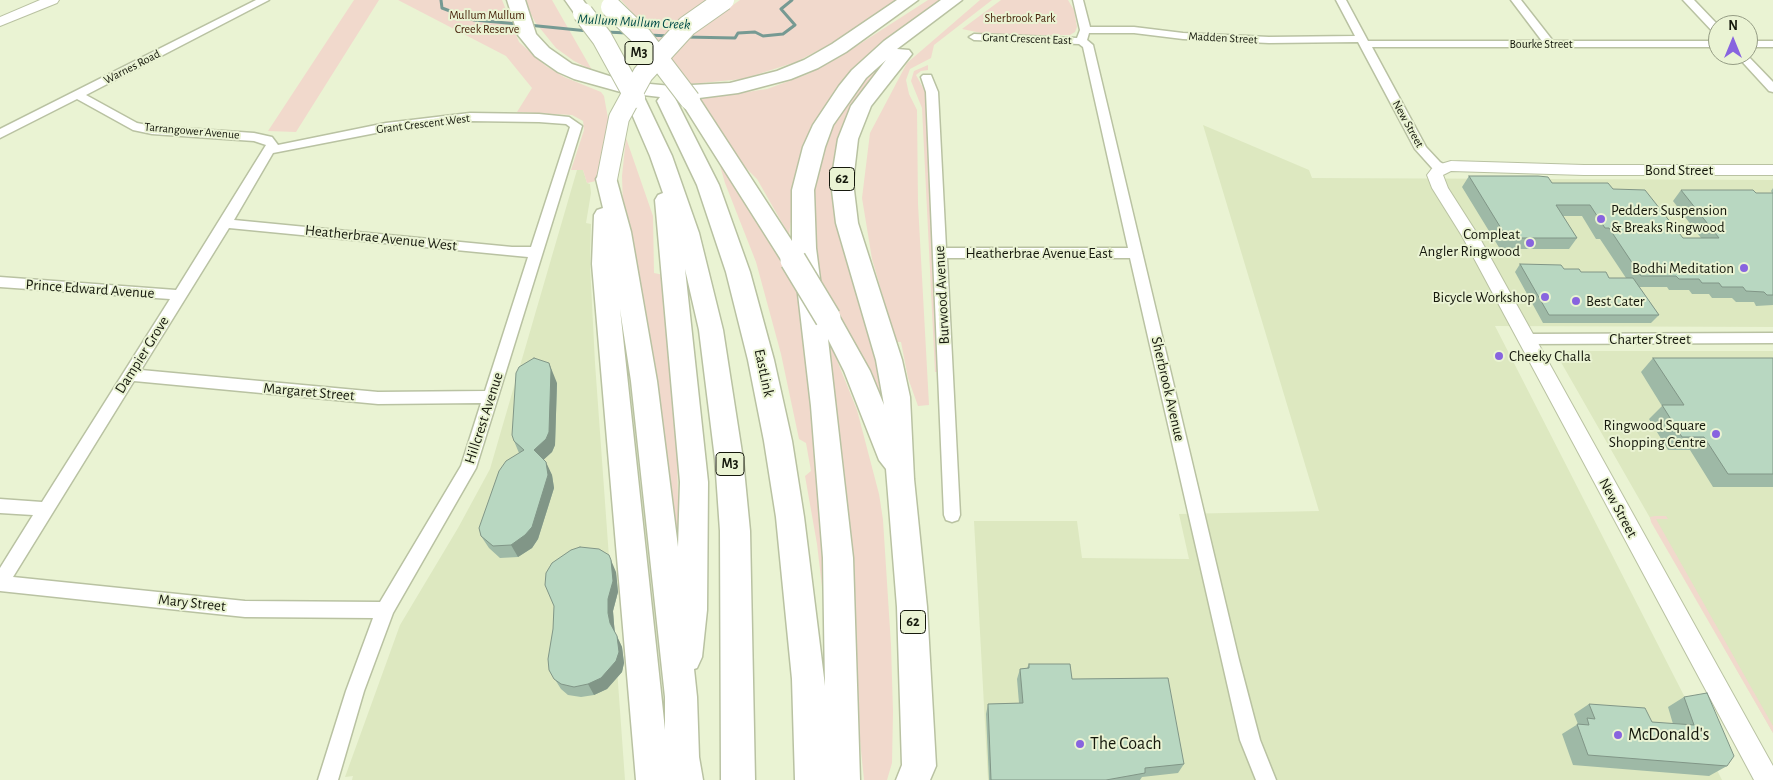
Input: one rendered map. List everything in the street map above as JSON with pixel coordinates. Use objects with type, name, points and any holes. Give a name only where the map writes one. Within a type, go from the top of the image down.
[{"type":"highway","points":[[653,780],[620,450],[604,264],[607,179],[619,118],[643,74],[687,26],[724,0]]},
{"type":"highway","points":[[517,4],[528,35],[536,47],[565,68],[602,82],[645,91],[703,92],[757,83],[811,64],[839,48],[909,0]]},
{"type":"highway","points":[[842,780],[838,558],[824,406],[804,248],[803,190],[814,146],[824,125],[846,90],[859,74],[891,45],[953,0]]},
{"type":"highway","name":"62","points":[[920,776],[912,607],[900,479],[897,397],[888,360],[847,223],[842,189],[843,161],[854,120],[873,88],[902,54],[965,0]]},
{"type":"highway","name":"M3","points":[[576,2],[602,38],[635,98],[662,156],[688,232],[711,330],[730,459],[735,531],[738,625],[738,780]]},
{"type":"highway","name":"EastLink","points":[[606,3],[630,38],[679,101],[738,272],[762,360],[790,517],[808,679],[812,780]]},
{"type":"highway","points":[[679,101],[793,260],[842,341],[857,372],[900,479]]},
{"type":"highway","points":[[662,156],[694,482],[692,610],[681,697]]},
{"type":"highway","points":[[607,179],[620,232],[642,371],[681,697],[684,769]]},
{"type":"main road","points":[[0,22],[52,0]]},
{"type":"street","name":"Warnes Road","points":[[0,134],[264,0]]},
{"type":"street","name":"Sherbrook Avenue","points":[[1078,0],[1083,35],[1088,45],[1250,740],[1266,780]]},
{"type":"street","name":"New Street","points":[[1341,0],[1421,149],[1436,165],[1450,175],[1451,188],[1470,235],[1767,780]]},
{"type":"street","points":[[1516,0],[1550,44]]},
{"type":"street","points":[[1688,0],[1708,21]]},
{"type":"street","name":"Madden Street","points":[[1083,35],[1134,30],[1183,36],[1363,42]]},
{"type":"street","name":"Grant Crescent East","points":[[974,37],[1083,35]]},
{"type":"street","name":"Bourke Street","points":[[1363,42],[1708,44]]},
{"type":"street","points":[[1758,44],[1773,44]]},
{"type":"street","points":[[1750,65],[1773,89]]},
{"type":"street","name":"Burwood Avenue","points":[[927,77],[932,92],[952,514]]},
{"type":"street","name":"Tarrangower Avenue","points":[[78,95],[133,126],[152,130],[254,137],[268,140],[272,144],[270,150]]},
{"type":"street","name":"Grant Crescent West","points":[[270,150],[386,127],[470,117],[539,118],[569,121],[576,126]]},
{"type":"street","name":"Hillcrest Avenue","points":[[328,780],[355,692],[385,610],[468,468],[576,126]]},
{"type":"street","name":"Dampier Grove","points":[[0,583],[270,150]]},
{"type":"street","name":"Bond Street","points":[[1450,175],[1494,166],[1584,170],[1773,170]]},
{"type":"street","name":"Bond Street","points":[[1450,175],[1526,174],[1584,170]]},
{"type":"street","name":"Heatherbrae Avenue West","points":[[225,223],[512,252],[537,252]]},
{"type":"street","name":"Heatherbrae Avenue East","points":[[940,253],[1137,253]]},
{"type":"street","name":"Prince Edward Avenue","points":[[0,282],[179,295]]},
{"type":"street","name":"Charter Street","points":[[1527,339],[1773,338]]},
{"type":"street","name":"Margaret Street","points":[[128,375],[378,398],[491,397]]},
{"type":"street","points":[[0,506],[46,509]]},
{"type":"street","name":"Mary Street","points":[[0,583],[245,609],[385,610]]},
{"type":"shaded area","points":[[1203,125],[1309,170],[1312,178],[1773,180],[1773,327],[1495,326],[1720,766],[1717,770],[1722,780],[988,780],[974,521],[1077,521],[1082,558],[1189,559],[1179,514],[1319,511]]},
{"type":"shaded area","points":[[577,170],[583,170],[587,183],[590,184],[591,193],[586,223],[591,224],[590,264],[595,363],[625,780],[352,780],[353,776],[345,777],[400,625],[458,528],[490,469]]},
{"type":"shaded area","points":[[1563,351],[1773,351],[1773,733],[1558,357]]},
{"type":"green space","points":[[354,0],[379,0],[296,132],[268,131]]},
{"type":"green space","name":"Mullum Mullum Creek Reserve","points":[[398,0],[502,0],[519,42],[546,66],[564,77],[601,92],[604,96],[609,124],[596,181],[587,183],[583,170],[571,170],[584,130],[583,121],[572,115],[517,112],[532,88],[506,56]]},
{"type":"green space","points":[[524,0],[552,0],[592,70],[574,61],[556,48],[535,22]]},
{"type":"green space","points":[[621,0],[712,0],[659,44]]},
{"type":"green space","points":[[740,0],[897,0],[844,37],[796,62],[743,79],[691,84],[670,58],[698,30]]},
{"type":"green space","points":[[928,0],[944,0],[882,48],[796,181],[789,235],[757,179],[742,164],[700,99],[767,89],[808,74],[838,58]]},
{"type":"green space","points":[[980,0],[992,0],[934,45],[931,58],[910,69],[906,80],[909,94],[917,110],[918,204],[929,405],[918,406],[908,378],[901,342],[896,342],[872,259],[862,198],[870,133],[907,63]]},
{"type":"green space","name":"Sherbrook Park","points":[[1001,0],[1068,0],[1074,10],[1077,27],[1075,32],[1070,35],[991,35],[962,29]]},
{"type":"green space","points":[[882,61],[885,62],[839,149],[884,373],[885,420],[817,280],[811,186],[837,117],[861,84]]},
{"type":"green space","points":[[928,65],[928,70],[921,71],[916,75],[926,93],[938,372],[935,372],[922,108],[911,81],[914,71]]},
{"type":"green space","points":[[626,138],[653,216],[654,273],[664,275],[677,455],[679,545],[671,547],[623,207],[622,176]]},
{"type":"green space","points":[[721,158],[806,301],[831,664],[817,544],[805,476],[811,471],[806,443],[799,439],[781,354],[756,262],[725,183],[718,159]]},
{"type":"green space","points":[[828,338],[857,410],[879,494],[883,520],[893,712],[892,763],[887,780],[864,780],[854,681],[845,487]]},
{"type":"green space","points":[[1666,516],[1668,519],[1656,519],[1773,726],[1773,733],[1651,522],[1650,517]]},
{"type":"building","points":[[1469,176],[1538,176],[1548,177],[1552,183],[1608,183],[1613,189],[1645,190],[1683,238],[1719,238],[1681,190],[1753,190],[1756,193],[1773,193],[1773,295],[1767,295],[1764,292],[1746,291],[1743,287],[1722,287],[1719,283],[1702,283],[1699,279],[1679,279],[1676,276],[1641,276],[1609,228],[1605,228],[1590,205],[1556,205],[1577,238],[1507,238]]},
{"type":"building","points":[[1520,264],[1561,265],[1564,269],[1579,269],[1581,272],[1606,272],[1609,278],[1633,278],[1659,315],[1549,315]]},
{"type":"building","points":[[534,358],[549,363],[551,370],[549,432],[546,439],[534,450],[546,462],[548,475],[532,527],[525,535],[511,545],[493,546],[481,536],[479,528],[499,471],[506,461],[524,450],[514,441],[512,435],[516,373],[519,367]]},
{"type":"building","name":"Ringwood Square Shopping Centre","points":[[1653,358],[1773,358],[1773,474],[1728,474],[1704,437],[1682,437],[1662,405],[1684,405]]},
{"type":"building","points":[[580,547],[599,549],[609,555],[611,560],[613,581],[608,599],[608,613],[610,623],[617,636],[619,652],[616,661],[601,678],[588,684],[574,687],[561,684],[554,679],[549,670],[548,659],[553,629],[554,606],[545,585],[546,573],[552,563],[571,550]]},
{"type":"building","name":"The Coach","points":[[1029,664],[1070,664],[1072,679],[1168,678],[1184,764],[1145,768],[1145,773],[1106,780],[991,780],[988,704],[1023,703],[1020,669],[1029,668]]},
{"type":"building","name":"McDonald's","points":[[1707,693],[1734,756],[1727,766],[1588,755],[1577,724],[1589,725],[1587,718],[1595,719],[1589,704],[1645,708],[1652,722],[1694,725],[1684,697]]},
{"type":"waterway","name":"Mullum Mullum Creek","points":[[441,0],[442,8],[474,20],[518,24]]},
{"type":"waterway","name":"Mullum Mullum Creek","points":[[685,37],[735,38],[738,33],[755,32],[763,36],[783,34],[795,25],[781,9],[792,0]]},
{"type":"waterway","name":"Mullum Mullum Creek","points":[[528,25],[588,31]]},
{"type":"waterway","name":"Mullum Mullum Creek","points":[[605,32],[628,33]]},
{"type":"waterway","name":"Mullum Mullum Creek","points":[[648,35],[670,36]]},
{"type":"place","name":"Pedders Suspension & Breaks Ringwood","points":[[1601,219]]},
{"type":"place","name":"Compleat Angler Ringwood","points":[[1530,243]]},
{"type":"place","name":"Bodhi Meditation","points":[[1744,268]]},
{"type":"place","name":"Bicycle Workshop","points":[[1545,297]]},
{"type":"place","name":"Best Cater","points":[[1576,301]]},
{"type":"place","name":"Cheeky Challa","points":[[1499,356]]},
{"type":"place","name":"Ringwood Square Shopping Centre","points":[[1716,434]]},
{"type":"place","name":"McDonald's","points":[[1618,735]]},
{"type":"place","name":"The Coach","points":[[1080,744]]}]
